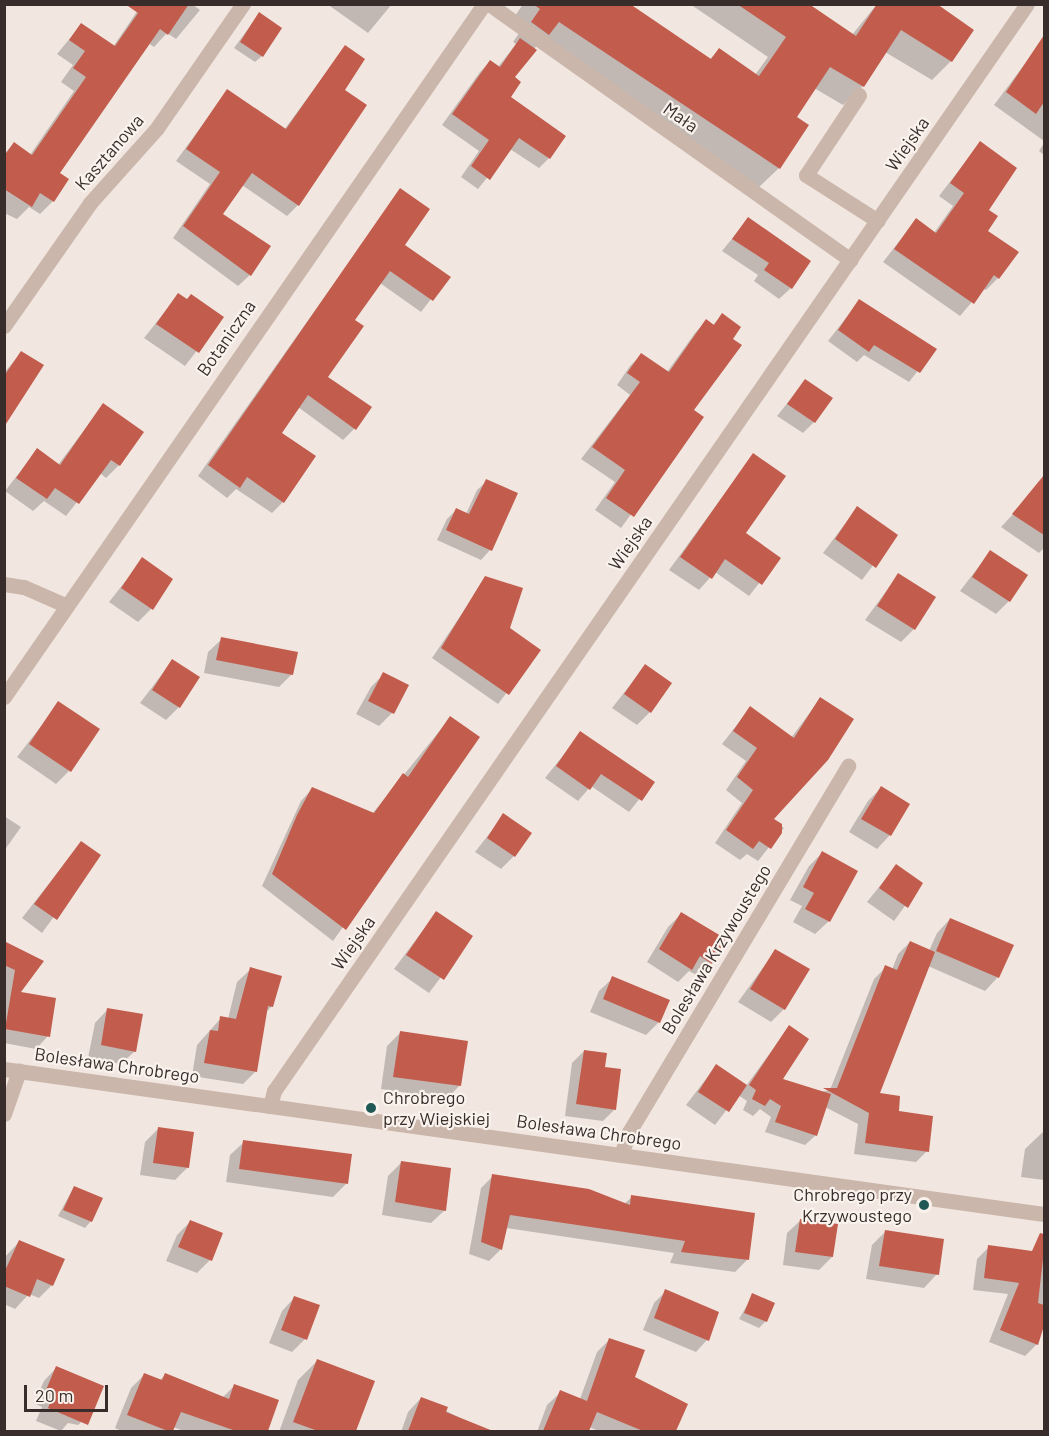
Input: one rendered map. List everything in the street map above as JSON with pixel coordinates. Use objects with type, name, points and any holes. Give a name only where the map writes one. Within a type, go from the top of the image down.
[{"type":"street","name":"Kasztanowa","points":[[4,326],[90,203],[157,128],[243,4]]},
{"type":"street","name":"Mała","points":[[487,4],[850,260]]},
{"type":"street","name":"Botaniczna","points":[[4,697],[487,4]]},
{"type":"street","name":"Wiejska","points":[[270,1106],[281,1081],[1027,4]]},
{"type":"street","points":[[859,95],[806,175],[878,221]]},
{"type":"street","points":[[4,584],[24,587],[67,606]]},
{"type":"street","name":"Bolesława Krzywoustego","points":[[621,1155],[629,1132],[848,766]]},
{"type":"street","points":[[4,1114],[12,1070]]},
{"type":"street","name":"Bolesława Chrobrego","points":[[12,1070],[1044,1214]]},
{"type":"building","points":[[125,4],[189,4],[168,35],[160,29],[60,173],[69,179],[54,202],[40,193],[32,207],[4,189],[4,156],[14,142],[32,155],[86,77],[73,68],[85,51],[69,40],[81,23],[115,46],[138,13]]},
{"type":"building","points":[[533,4],[630,4],[711,59],[719,48],[759,76],[786,37],[737,4],[809,4],[856,36],[877,4],[937,4],[974,30],[952,62],[901,30],[864,87],[830,67],[797,117],[809,125],[780,169],[559,22],[549,35],[531,22],[540,9]]},
{"type":"building","points":[[259,12],[282,28],[263,57],[240,42]]},
{"type":"building","points":[[1044,35],[1044,102],[1036,114],[1006,92]]},
{"type":"building","points":[[520,38],[537,50],[515,77],[521,82],[511,97],[566,136],[550,159],[519,138],[490,180],[471,166],[489,140],[452,114],[490,60],[500,67]]},
{"type":"building","points":[[345,45],[365,59],[345,90],[367,105],[299,206],[252,173],[223,214],[271,246],[251,276],[183,226],[220,172],[186,149],[227,89],[286,129]]},
{"type":"building","points":[[980,141],[1017,168],[989,210],[998,216],[988,231],[1019,252],[999,279],[994,275],[974,304],[894,249],[916,218],[936,233],[964,193],[950,183]]},
{"type":"building","points":[[400,188],[430,209],[405,245],[451,277],[433,301],[390,271],[355,320],[364,326],[328,377],[372,407],[356,430],[308,395],[282,433],[316,456],[284,503],[247,477],[240,488],[208,465]]},
{"type":"building","points":[[748,217],[811,261],[792,289],[764,270],[769,263],[732,239]]},
{"type":"building","points":[[178,293],[187,299],[191,294],[224,317],[199,353],[156,324]]},
{"type":"building","points":[[859,299],[937,349],[920,373],[874,345],[869,352],[838,330]]},
{"type":"building","points":[[722,313],[741,327],[733,339],[742,345],[694,410],[704,417],[634,517],[606,498],[625,470],[592,447],[640,382],[627,373],[641,353],[669,372],[706,319],[714,325]]},
{"type":"building","points":[[21,351],[44,365],[4,427],[4,376]]},
{"type":"building","points":[[805,379],[833,398],[815,423],[787,404]]},
{"type":"building","points":[[103,403],[144,432],[120,466],[111,460],[79,504],[55,488],[47,499],[16,478],[37,448],[60,465]]},
{"type":"building","points":[[753,453],[786,476],[746,533],[781,558],[762,585],[725,559],[712,579],[680,557]]},
{"type":"building","points":[[1044,475],[1044,535],[1012,514]]},
{"type":"building","points":[[486,479],[518,493],[492,551],[446,530],[456,508],[469,514]]},
{"type":"building","points":[[857,506],[898,535],[876,568],[835,539]]},
{"type":"building","points":[[990,550],[1028,575],[1010,602],[972,577]]},
{"type":"building","points":[[142,557],[173,579],[153,610],[121,588]]},
{"type":"building","points":[[898,573],[936,597],[915,630],[877,606]]},
{"type":"building","points":[[485,576],[523,588],[510,628],[541,650],[509,695],[441,648]]},
{"type":"building","points":[[221,637],[298,652],[293,675],[216,660]]},
{"type":"building","points":[[172,659],[200,677],[180,708],[152,690]]},
{"type":"building","points":[[645,664],[672,683],[651,713],[624,694]]},
{"type":"building","points":[[383,672],[409,685],[394,714],[368,701]]},
{"type":"building","points":[[820,697],[854,719],[828,760],[774,819],[782,824],[782,833],[771,849],[759,841],[753,849],[726,830],[753,790],[737,777],[757,748],[733,731],[750,706],[794,738]]},
{"type":"building","points":[[58,701],[100,729],[71,772],[29,744]]},
{"type":"building","points":[[450,716],[480,737],[346,930],[272,874],[297,815],[312,787],[374,813],[403,773],[408,777]]},
{"type":"building","points":[[580,731],[655,782],[642,801],[601,774],[590,790],[556,766]]},
{"type":"building","points":[[881,786],[910,804],[891,836],[861,819]]},
{"type":"building","points":[[503,813],[532,833],[515,857],[487,838]]},
{"type":"building","points":[[81,841],[101,855],[57,920],[34,904]]},
{"type":"building","points":[[822,851],[858,871],[830,922],[805,909],[814,893],[803,887]]},
{"type":"building","points":[[896,864],[923,883],[908,908],[879,888]]},
{"type":"building","points":[[436,911],[473,936],[444,980],[406,955]]},
{"type":"building","points":[[681,912],[726,939],[712,964],[700,956],[692,970],[659,949]]},
{"type":"building","points":[[950,918],[1014,945],[999,978],[936,951]]},
{"type":"building","points":[[4,941],[44,961],[21,992],[56,998],[50,1037],[5,1029],[15,970],[4,965]]},
{"type":"building","points":[[910,941],[935,952],[880,1093],[900,1096],[899,1111],[933,1116],[929,1152],[865,1143],[869,1113],[823,1088],[837,1088],[885,965],[897,970]]},
{"type":"building","points":[[775,949],[810,969],[785,1010],[750,989]]},
{"type":"building","points":[[250,967],[282,976],[273,1007],[268,1006],[257,1072],[204,1063],[210,1030],[218,1031],[220,1016],[236,1019]]},
{"type":"building","points":[[612,976],[670,1000],[660,1023],[603,999]]},
{"type":"building","points":[[107,1008],[143,1014],[136,1052],[101,1045]]},
{"type":"building","points":[[789,1025],[809,1039],[783,1079],[831,1094],[817,1136],[775,1122],[781,1106],[770,1099],[765,1106],[752,1099],[756,1090],[749,1085]]},
{"type":"building","points":[[400,1031],[468,1041],[461,1086],[393,1077]]},
{"type":"building","points":[[584,1050],[607,1053],[605,1067],[621,1069],[616,1110],[576,1104]]},
{"type":"building","points":[[716,1064],[747,1085],[729,1112],[698,1092]]},
{"type":"building","points":[[158,1127],[194,1132],[189,1168],[153,1163]]},
{"type":"building","points":[[243,1140],[352,1154],[348,1184],[239,1169]]},
{"type":"building","points":[[401,1161],[451,1168],[446,1211],[395,1202]]},
{"type":"building","points":[[492,1174],[589,1189],[630,1205],[631,1195],[755,1213],[749,1260],[681,1252],[685,1241],[510,1215],[502,1250],[481,1242]]},
{"type":"building","points":[[74,1186],[103,1198],[92,1222],[63,1210]]},
{"type":"building","points":[[800,1219],[838,1224],[833,1257],[795,1252]]},
{"type":"building","points":[[190,1220],[223,1233],[212,1261],[178,1247]]},
{"type":"building","points":[[885,1230],[944,1239],[939,1275],[879,1266]]},
{"type":"building","points":[[1040,1233],[1044,1234],[1044,1250],[1038,1303],[1044,1305],[1044,1326],[1038,1345],[1000,1330],[1019,1283],[984,1278],[988,1245],[1032,1251]]},
{"type":"building","points":[[19,1240],[65,1259],[53,1286],[37,1279],[30,1297],[4,1286],[4,1273]]},
{"type":"building","points":[[665,1289],[719,1312],[709,1341],[654,1318]]},
{"type":"building","points":[[752,1293],[775,1303],[767,1322],[744,1313]]},
{"type":"building","points":[[294,1296],[320,1305],[307,1340],[281,1330]]},
{"type":"building","points":[[609,1338],[645,1350],[635,1377],[688,1404],[676,1431],[643,1431],[597,1412],[589,1431],[543,1431],[560,1390],[587,1401]]},
{"type":"building","points":[[317,1359],[375,1381],[356,1431],[318,1431],[293,1422]]},
{"type":"building","points":[[56,1366],[104,1386],[88,1425],[48,1408],[54,1393],[46,1390]]},
{"type":"building","points":[[144,1373],[162,1380],[165,1373],[229,1399],[234,1384],[279,1400],[268,1431],[236,1431],[181,1412],[173,1431],[168,1431],[127,1415]]},
{"type":"building","points":[[421,1397],[448,1407],[446,1412],[493,1431],[408,1431]]},
{"type":"place","name":"Chrobrego przy Wiejskiej","points":[[371,1108]]},
{"type":"place","name":"Chrobrego przy Krzywoustego","points":[[924,1205]]}]
